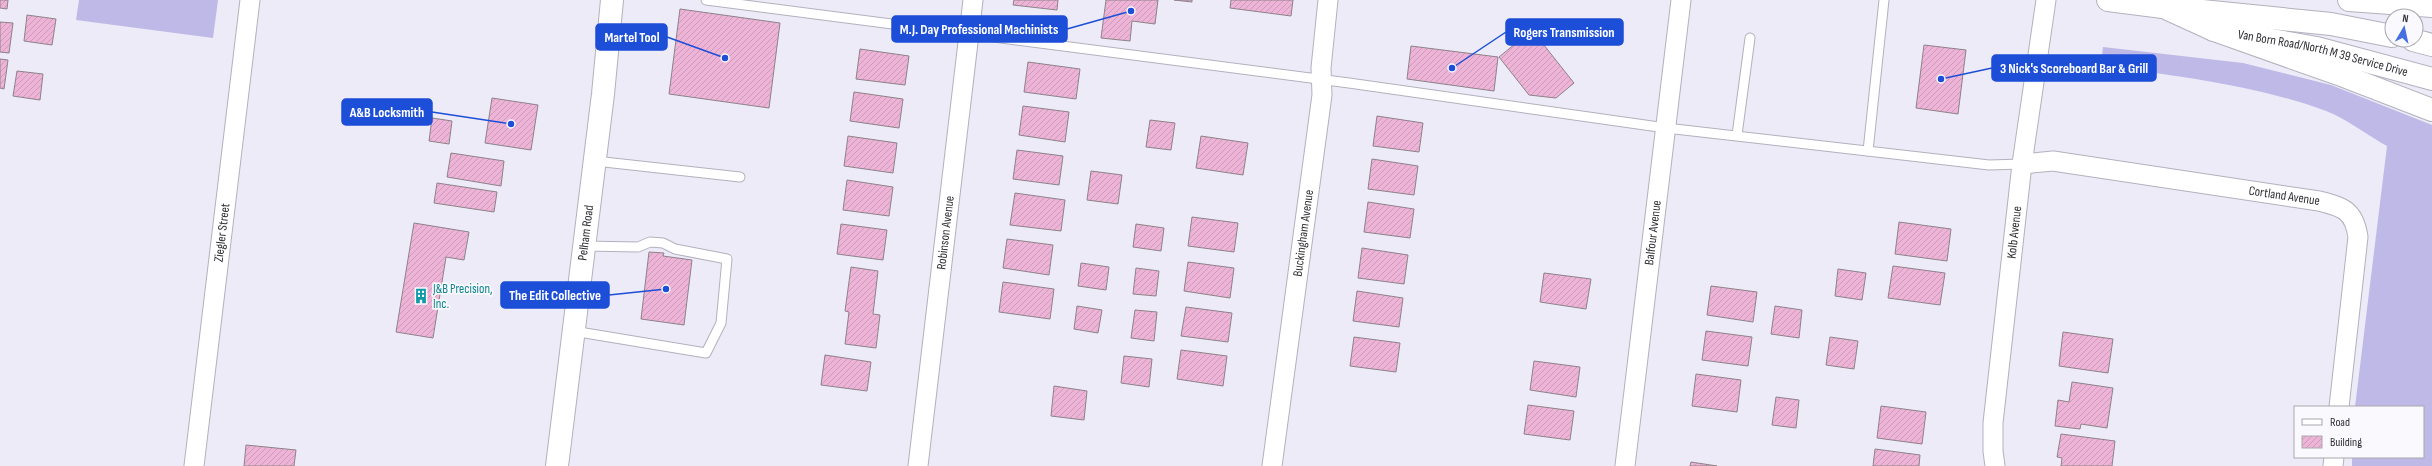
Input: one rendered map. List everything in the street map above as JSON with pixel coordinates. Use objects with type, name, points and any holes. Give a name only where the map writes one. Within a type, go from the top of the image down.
[{"type":"main road","name":"Pelham Road","points":[[557,466],[595,161],[612,0]]},
{"type":"main road","points":[[2108,0],[2331,24],[2384,34]]},
{"type":"main road","points":[[2163,7],[2199,0]]},
{"type":"main road","points":[[2349,0],[2432,6]]},
{"type":"main road","points":[[2163,7],[2214,30],[2344,76],[2432,110]]},
{"type":"main road","name":"Van Born Road/North M 39 Service Drive","points":[[2214,30],[2317,48],[2432,79]]},
{"type":"street","name":"Ziegler Street","points":[[194,466],[250,0]]},
{"type":"street","name":"Robinson Avenue","points":[[918,466],[974,0]]},
{"type":"street","name":"Buckingham Avenue","points":[[1272,466],[1321,103],[1328,0]]},
{"type":"street","name":"Balfour Avenue","points":[[1625,466],[1681,0]]},
{"type":"street","name":"Kolb Avenue","points":[[1995,466],[1993,451],[1993,423],[2022,164],[2046,0]]},
{"type":"street","name":"Cortland Avenue","points":[[2022,164],[2052,161],[2319,201],[2338,206],[2350,214],[2356,223],[2358,237],[2339,406]]},
{"type":"lane","points":[[706,0],[970,33],[1666,128],[1989,165],[2022,164]]},
{"type":"lane","points":[[1868,151],[1884,0]]},
{"type":"lane","points":[[1737,135],[1750,38]]},
{"type":"lane","points":[[595,161],[740,177]]},
{"type":"lane","points":[[573,331],[706,353],[721,323],[727,259],[675,249],[663,243],[650,242],[638,247],[584,246]]},
{"type":"shaded area","points":[[79,0],[218,0],[213,38],[76,20]]},
{"type":"shaded area","points":[[2103,47],[2243,63],[2331,85],[2432,125],[2432,466],[2352,466],[2352,458],[2424,458],[2424,406],[2355,406],[2387,146],[2334,114],[2272,94],[2215,82],[2101,65]]},
{"type":"building","points":[[0,0],[8,0],[7,9],[0,8]]},
{"type":"building","points":[[1014,0],[1058,0],[1057,10],[1013,5]]},
{"type":"building","points":[[1106,0],[1158,0],[1155,24],[1132,21],[1130,41],[1101,38]]},
{"type":"building","points":[[1174,0],[1192,0],[1192,2]]},
{"type":"building","points":[[1231,0],[1293,0],[1291,16],[1230,8]]},
{"type":"building","points":[[680,9],[780,23],[769,108],[669,94]]},
{"type":"building","points":[[27,15],[56,19],[52,45],[24,41]]},
{"type":"building","points":[[0,22],[13,23],[9,53],[0,52]]},
{"type":"building","points":[[1532,30],[1574,83],[1556,98],[1529,95],[1499,57]]},
{"type":"building","points":[[1924,45],[1966,50],[1958,114],[1916,108]]},
{"type":"building","points":[[1411,46],[1498,57],[1494,91],[1407,79]]},
{"type":"building","points":[[860,49],[909,56],[905,85],[856,79]]},
{"type":"building","points":[[0,59],[8,60],[4,89],[0,88]]},
{"type":"building","points":[[1028,62],[1080,69],[1076,99],[1024,92]]},
{"type":"building","points":[[17,71],[43,74],[40,100],[13,96]]},
{"type":"building","points":[[854,92],[903,99],[899,128],[850,121]]},
{"type":"building","points":[[492,98],[538,105],[531,150],[485,143]]},
{"type":"building","points":[[1023,106],[1069,112],[1065,142],[1019,135]]},
{"type":"building","points":[[1377,116],[1423,123],[1419,152],[1373,146]]},
{"type":"building","points":[[432,118],[452,121],[449,144],[429,141]]},
{"type":"building","points":[[1150,120],[1175,123],[1171,150],[1146,147]]},
{"type":"building","points":[[848,136],[897,143],[893,173],[844,166]]},
{"type":"building","points":[[1201,136],[1248,143],[1243,175],[1196,168]]},
{"type":"building","points":[[1017,150],[1063,156],[1059,185],[1013,179]]},
{"type":"building","points":[[451,153],[504,161],[501,186],[447,177]]},
{"type":"building","points":[[1372,159],[1418,166],[1414,195],[1368,189]]},
{"type":"building","points":[[1091,171],[1122,175],[1118,204],[1087,200]]},
{"type":"building","points":[[847,180],[893,187],[889,216],[843,210]]},
{"type":"building","points":[[437,183],[497,192],[494,212],[434,203]]},
{"type":"building","points":[[1015,193],[1065,200],[1061,231],[1010,225]]},
{"type":"building","points":[[1368,202],[1414,209],[1410,238],[1364,232]]},
{"type":"building","points":[[1192,217],[1238,223],[1234,252],[1188,246]]},
{"type":"building","points":[[1899,222],[1951,229],[1947,261],[1895,254]]},
{"type":"building","name":"J&B Precision, Inc.","points":[[414,223],[469,232],[464,260],[446,257],[433,338],[396,332]]},
{"type":"building","points":[[841,224],[887,230],[883,260],[837,254]]},
{"type":"building","points":[[1136,224],[1164,228],[1161,251],[1133,247]]},
{"type":"building","points":[[1007,239],[1053,245],[1049,275],[1003,268]]},
{"type":"building","points":[[1362,248],[1408,255],[1404,284],[1358,278]]},
{"type":"building","points":[[649,252],[664,253],[663,256],[692,260],[684,325],[641,319]]},
{"type":"building","points":[[1188,262],[1234,268],[1230,298],[1184,291]]},
{"type":"building","points":[[1081,263],[1109,267],[1106,290],[1078,286]]},
{"type":"building","points":[[1893,266],[1945,273],[1940,305],[1888,298]]},
{"type":"building","points":[[851,267],[878,271],[873,314],[880,315],[876,348],[845,344],[849,312],[845,311]]},
{"type":"building","points":[[1136,268],[1159,271],[1156,296],[1133,294]]},
{"type":"building","points":[[1838,269],[1866,273],[1862,300],[1835,296]]},
{"type":"building","points":[[1544,273],[1591,279],[1586,309],[1540,302]]},
{"type":"building","points":[[1003,282],[1054,289],[1050,319],[999,312]]},
{"type":"building","points":[[1711,286],[1757,292],[1753,322],[1707,315]]},
{"type":"building","points":[[1357,291],[1403,298],[1399,327],[1353,321]]},
{"type":"building","points":[[1077,306],[1102,310],[1098,333],[1074,329]]},
{"type":"building","points":[[1775,306],[1802,310],[1799,338],[1771,334]]},
{"type":"building","points":[[1186,307],[1232,313],[1228,342],[1181,336]]},
{"type":"building","points":[[1135,310],[1157,312],[1154,341],[1131,338]]},
{"type":"building","points":[[1706,331],[1752,337],[1748,366],[1702,360]]},
{"type":"building","points":[[2063,332],[2113,339],[2108,373],[2059,366]]},
{"type":"building","points":[[1354,337],[1400,343],[1396,372],[1350,366]]},
{"type":"building","points":[[1830,337],[1858,341],[1854,369],[1826,365]]},
{"type":"building","points":[[1181,350],[1227,356],[1223,386],[1177,379]]},
{"type":"building","points":[[825,355],[871,362],[867,391],[821,385]]},
{"type":"building","points":[[1124,356],[1152,359],[1149,387],[1121,383]]},
{"type":"building","points":[[1534,361],[1580,367],[1576,397],[1530,390]]},
{"type":"building","points":[[1696,374],[1741,380],[1737,412],[1692,406]]},
{"type":"building","points":[[2072,382],[2113,388],[2107,428],[2081,424],[2080,429],[2055,426],[2058,400],[2069,402]]},
{"type":"building","points":[[1054,386],[1087,391],[1084,420],[1051,416]]},
{"type":"building","points":[[1776,397],[1799,400],[1796,428],[1772,425]]},
{"type":"building","points":[[1528,405],[1574,411],[1570,440],[1524,434]]},
{"type":"building","points":[[1881,406],[1926,412],[1922,444],[1877,438]]},
{"type":"building","points":[[2061,434],[2115,441],[2112,466],[2061,466],[2062,458],[2057,457]]},
{"type":"building","points":[[246,445],[296,450],[294,466],[244,466]]},
{"type":"building","points":[[1875,449],[1920,455],[1919,466],[1873,466]]},
{"type":"building","points":[[1691,462],[1717,466],[1690,466]]},
{"type":"place","name":"M.J. Day Professional Machinists","points":[[1131,11]]},
{"type":"place","name":"Martel Tool","points":[[725,58]]},
{"type":"place","name":"Rogers Transmission","points":[[1452,68]]},
{"type":"place","name":"3 Nick's Scoreboard Bar & Grill","points":[[1941,79]]},
{"type":"place","name":"A&B Locksmith","points":[[511,124]]},
{"type":"place","name":"The Edit Collective","points":[[666,289]]},
{"type":"place","name":"J&B Precision, Inc.","points":[[421,296]]}]
